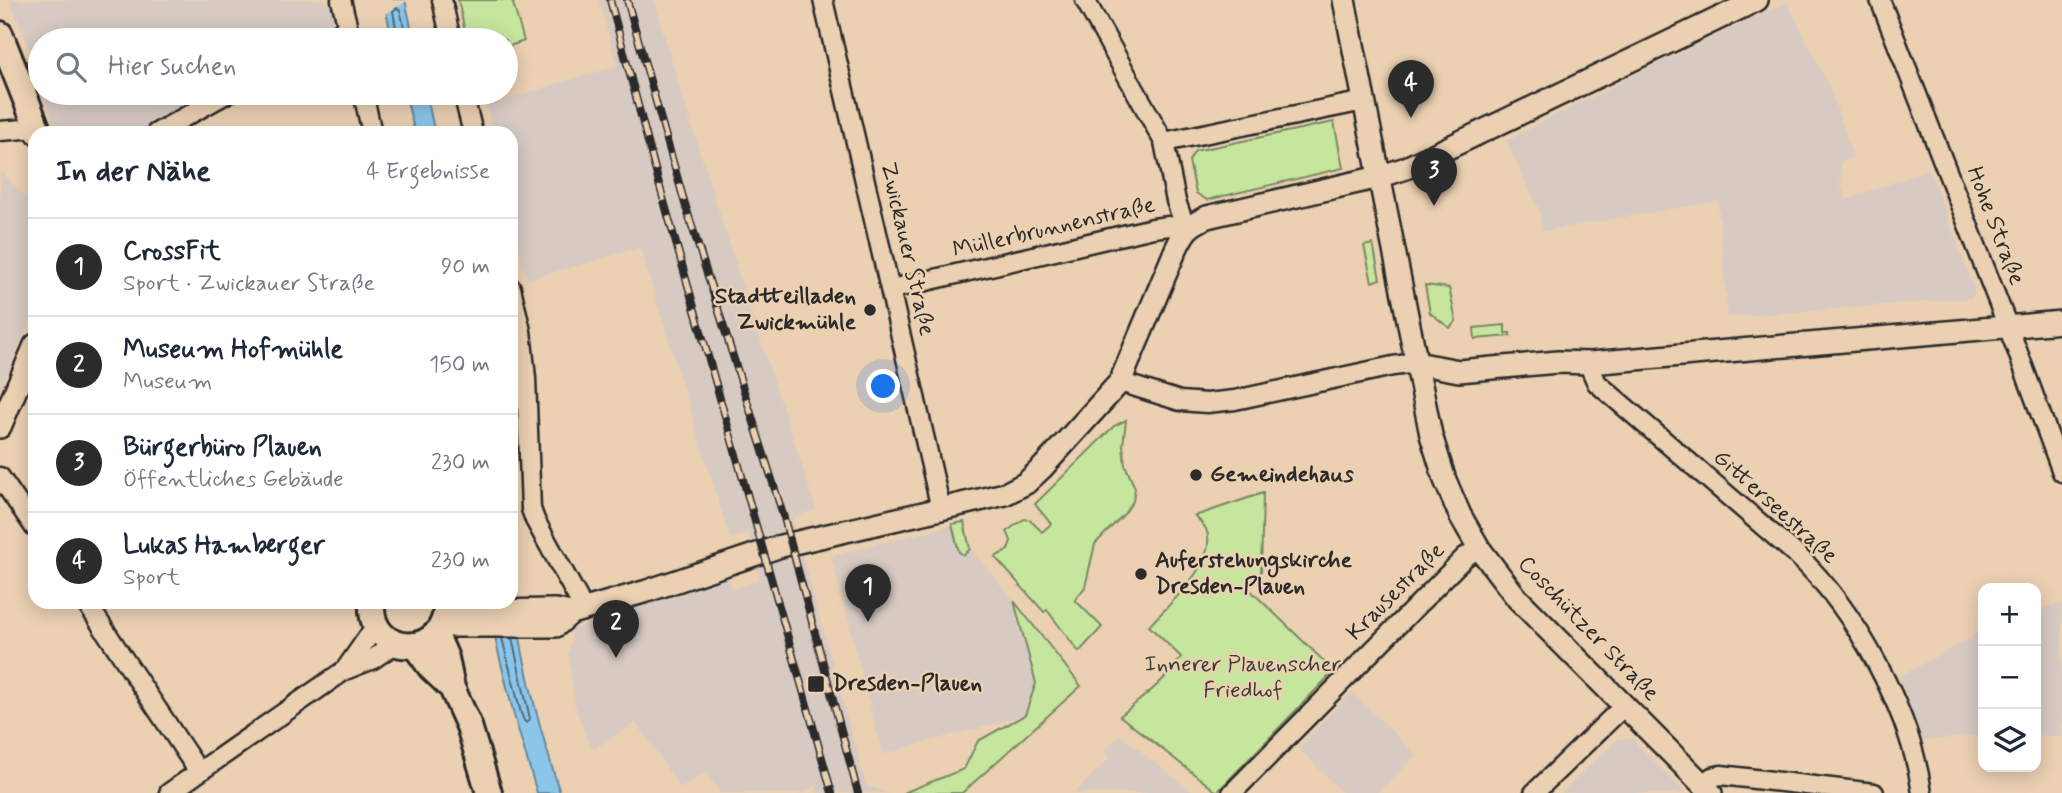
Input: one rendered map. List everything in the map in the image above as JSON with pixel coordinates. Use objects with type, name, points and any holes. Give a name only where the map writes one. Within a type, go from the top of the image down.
[{"type":"main road","points":[[0,34],[28,105]]},
{"type":"main road","points":[[28,105],[36,126]]},
{"type":"main road","points":[[371,609],[375,627],[383,636],[438,624],[452,688],[469,726],[489,793]]},
{"type":"street","points":[[341,0],[348,28]]},
{"type":"street","points":[[442,0],[448,28]]},
{"type":"street","name":"Zwickauer Straße","points":[[823,0],[892,289],[940,509]]},
{"type":"street","points":[[1086,0],[1164,142],[1176,201],[1186,229]]},
{"type":"street","name":"Coschützer Straße","points":[[1344,0],[1431,435],[1445,480],[1460,515],[1479,548],[1517,598],[1707,789]]},
{"type":"street","points":[[169,793],[345,670],[373,659],[438,624],[536,619],[556,626],[577,612],[781,546],[992,498],[1026,483],[1120,382],[1186,229],[1208,217],[1379,177],[1406,168],[1757,0]]},
{"type":"street","name":"Hohe Straße","points":[[1880,0],[2062,472]]},
{"type":"street","points":[[1164,142],[1364,101]]},
{"type":"street","points":[[169,126],[206,105]]},
{"type":"street","points":[[366,105],[370,126]]},
{"type":"street","points":[[466,105],[470,126]]},
{"type":"street","points":[[0,131],[28,130]]},
{"type":"street","name":"Müllerbrunnenstraße","points":[[892,289],[1153,228],[1169,226],[1186,229]]},
{"type":"street","points":[[518,318],[526,378],[531,509],[578,598],[577,612]]},
{"type":"street","points":[[1120,382],[1181,401],[1207,403],[1235,400],[1416,363],[1459,371],[1558,362],[1590,363],[2062,322]]},
{"type":"street","points":[[0,427],[28,361]]},
{"type":"street","name":"Gitterseestraße","points":[[1590,363],[1597,383],[1797,555],[1821,580],[1866,643],[1882,673],[1908,735],[1922,793]]},
{"type":"street","points":[[0,477],[28,518]]},
{"type":"street","name":"Krausestraße","points":[[1232,793],[1465,557],[1479,548]]},
{"type":"street","points":[[91,609],[199,772]]},
{"type":"street","points":[[345,670],[375,627]]},
{"type":"street","points":[[1534,793],[1624,706]]},
{"type":"street","points":[[1707,789],[1712,777],[1721,775],[1874,793]]},
{"type":"shaded area","points":[[10,0],[327,0],[328,5],[336,3],[337,16],[322,28],[28,28],[28,45]]},
{"type":"shaded area","points":[[599,0],[655,0],[669,54],[816,509],[792,518],[866,785],[888,793],[819,793],[816,785],[804,793],[720,793],[706,772],[680,788],[636,722],[594,749],[588,742],[575,706],[568,652],[572,641],[570,630],[728,577],[733,589],[761,580],[748,533],[730,539],[640,247],[527,280],[518,243],[518,126],[492,126],[487,105],[518,105],[518,96],[617,66]]},
{"type":"shaded area","points":[[1787,2],[1830,88],[1853,157],[1840,163],[1841,187],[1847,200],[1929,169],[1975,291],[1972,298],[1728,317],[1718,201],[1543,231],[1539,209],[1506,141],[1652,66]]},
{"type":"shaded area","points":[[47,105],[185,105],[148,126],[55,126]]},
{"type":"shaded area","points":[[0,171],[28,199],[28,325],[0,389]]},
{"type":"shaded area","points":[[964,522],[970,549],[1014,601],[1036,683],[1025,715],[883,754],[831,556]]},
{"type":"shaded area","points":[[2062,602],[2062,737],[2041,735],[2041,610]]},
{"type":"shaded area","points":[[1978,634],[1978,735],[1922,741],[1899,677]]},
{"type":"shaded area","points":[[1352,692],[1416,755],[1377,793],[1343,793],[1298,747]]},
{"type":"shaded area","points":[[1120,735],[1194,793],[1075,793],[1110,757],[1104,751]]},
{"type":"shaded area","points":[[1631,738],[1685,793],[1561,793],[1618,739]]},
{"type":"green space","points":[[458,0],[512,0],[524,41],[518,43],[518,28],[464,28]]},
{"type":"green space","points":[[1334,122],[1343,168],[1207,200],[1196,193],[1189,161],[1195,151]]},
{"type":"green space","points":[[1373,244],[1380,279],[1372,282],[1364,246]]},
{"type":"green space","points":[[1425,285],[1449,288],[1456,321],[1450,328],[1430,313]]},
{"type":"green space","points":[[1505,325],[1505,333],[1510,333],[1510,336],[1475,339],[1474,328]]},
{"type":"green space","points":[[1126,420],[1123,445],[1125,465],[1135,488],[1133,501],[1095,544],[1085,587],[1075,600],[1102,627],[1079,652],[1047,610],[1044,612],[995,557],[1008,550],[1011,541],[1007,531],[1024,519],[1030,520],[1042,532],[1051,524],[1035,504],[1114,426]]},
{"type":"green space","name":"Innerer Plauenscher Friedhof","points":[[1263,493],[1261,572],[1247,587],[1334,671],[1217,792],[1120,716],[1161,681],[1181,657],[1149,626],[1190,582],[1206,555],[1206,529],[1195,516]]},
{"type":"green space","points":[[964,522],[970,549],[964,555],[959,552],[952,524]]},
{"type":"green space","points":[[1014,601],[1081,686],[962,793],[903,793],[964,769],[978,741],[1025,715],[1036,683]]},
{"type":"water","points":[[384,0],[405,0],[411,28],[390,28]]},
{"type":"water","points":[[408,105],[429,105],[433,126],[413,126]]},
{"type":"water","points":[[490,609],[516,609],[529,683],[560,793],[537,793],[497,647]]},
{"type":"pier","points":[[381,0],[409,0],[383,15]]},
{"type":"railway","points":[[610,0],[658,180],[832,793]]},
{"type":"railway","points":[[627,0],[685,204],[784,518],[858,793]]},
{"type":"place","name":"Lukas Hamberger","points":[[1411,118]]},
{"type":"place","name":"Bürgerbüro Plauen","points":[[1434,206]]},
{"type":"place","name":"Stadtteilladen Zwickmühle","points":[[870,310]]},
{"type":"place","name":"Gemeindehaus","points":[[1196,475]]},
{"type":"place","name":"Auferstehungskirche Dresden-Plauen","points":[[1141,574]]},
{"type":"place","name":"CrossFit","points":[[868,622]]},
{"type":"place","name":"Museum Hofmühle","points":[[616,658]]},
{"type":"place","name":"Dresden-Plauen","points":[[816,684]]}]
